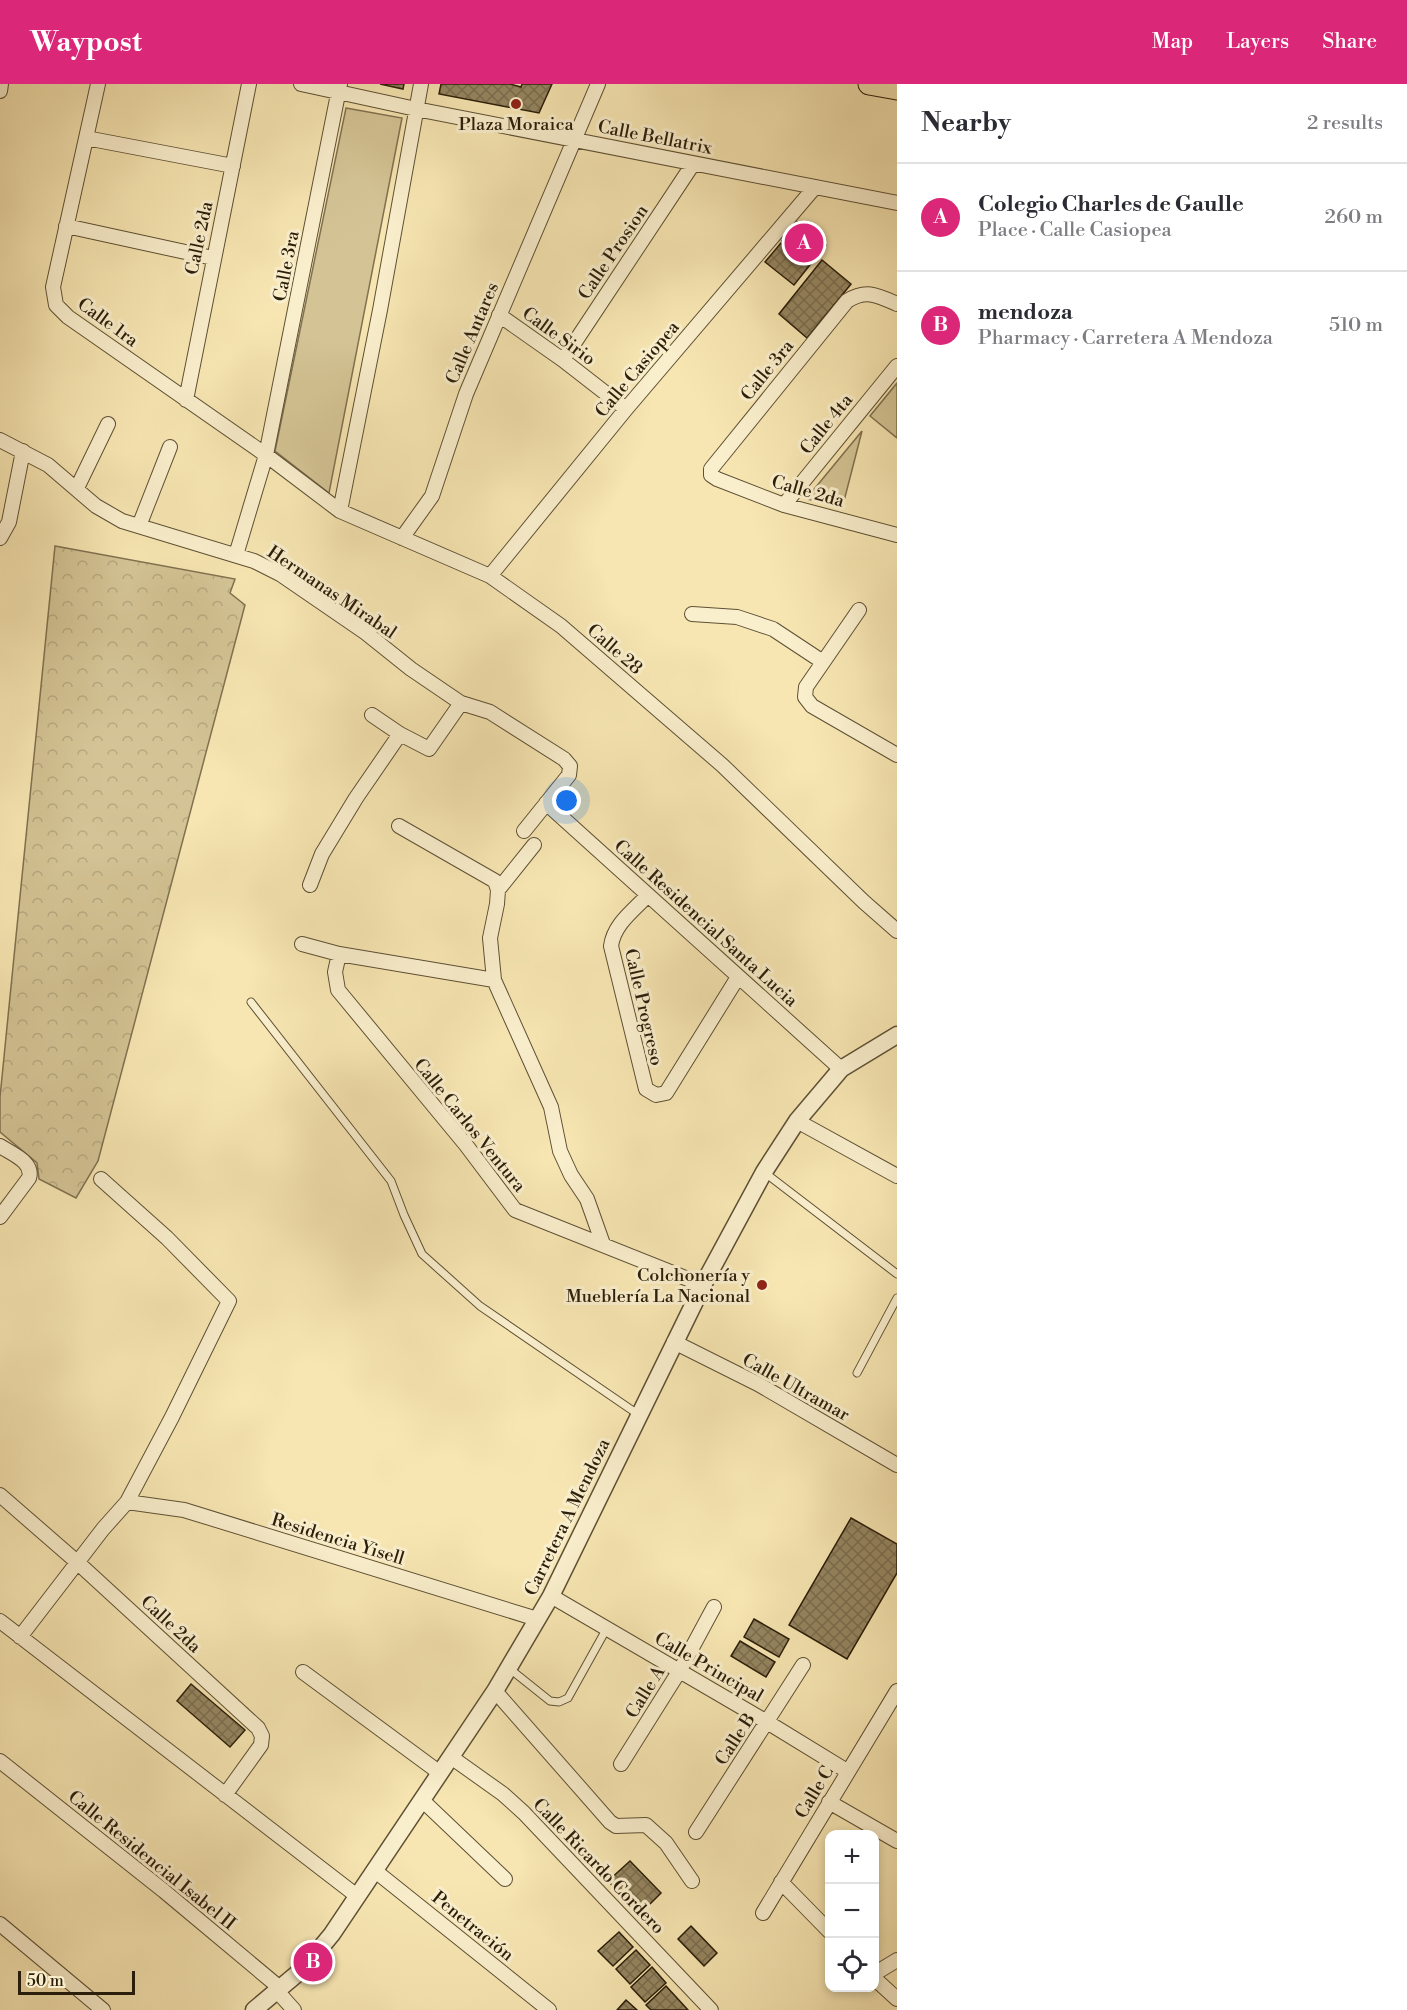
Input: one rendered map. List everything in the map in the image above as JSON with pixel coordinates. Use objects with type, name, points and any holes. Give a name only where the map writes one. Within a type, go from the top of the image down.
[{"type":"main road","points":[[869,84],[897,90]]},
{"type":"street","points":[[0,91],[2,84]]},
{"type":"street","name":"Calle 1ra","points":[[98,84],[53,287],[56,305],[68,317],[266,455]]},
{"type":"street","name":"Calle 2da","points":[[186,400],[249,84]]},
{"type":"street","name":"Calle Bellatrix","points":[[306,84],[339,88],[416,109],[897,203]]},
{"type":"street","points":[[340,511],[380,310],[420,84]]},
{"type":"street","name":"Calle Antares","points":[[402,538],[432,496],[466,394],[598,84]]},
{"type":"street","name":"Calle 3ra","points":[[236,555],[266,455],[339,88]]},
{"type":"street","points":[[86,138],[232,166]]},
{"type":"street","name":"Calle Prosion","points":[[563,360],[693,164]]},
{"type":"street","name":"Calle Casiopea","points":[[490,576],[626,409],[815,187]]},
{"type":"street","points":[[66,226],[213,258]]},
{"type":"street","name":"Calle 3ra","points":[[711,475],[711,469],[715,463],[847,301],[859,293],[874,295],[897,304]]},
{"type":"street","name":"Calle Sirio","points":[[499,315],[563,360],[626,409]]},
{"type":"street","name":"Calle 4ta","points":[[784,505],[897,366]]},
{"type":"street","points":[[76,488],[108,424]]},
{"type":"street","name":"Hermanas Mirabal","points":[[0,440],[48,465],[96,506],[122,521],[254,561],[280,574],[366,633],[411,669],[461,703],[490,712],[564,759],[570,766],[569,775],[546,803]]},
{"type":"street","points":[[139,526],[170,447]]},
{"type":"street","points":[[0,538],[9,522],[22,451]]},
{"type":"street","name":"Calle 28","points":[[266,455],[340,511],[490,576],[561,626],[713,757],[897,931]]},
{"type":"street","name":"Calle 2da","points":[[711,475],[784,505],[897,535]]},
{"type":"street","points":[[859,610],[806,687],[805,697],[812,706],[895,750]]},
{"type":"street","points":[[692,614],[737,617],[773,629],[823,662]]},
{"type":"street","points":[[372,715],[400,734],[429,749],[461,703]]},
{"type":"street","points":[[310,885],[321,854],[400,734]]},
{"type":"street","points":[[524,831],[546,803]]},
{"type":"street","name":"Calle Residencial Santa Lucia","points":[[546,803],[841,1069]]},
{"type":"street","points":[[399,826],[495,881],[498,890],[490,938],[494,980],[551,1107],[560,1151],[587,1199],[603,1244]]},
{"type":"street","points":[[498,890],[534,845]]},
{"type":"street","name":"Calle Progreso","points":[[648,896],[617,926],[612,935],[611,946],[646,1089],[656,1095],[666,1093],[738,977]]},
{"type":"street","points":[[302,944],[339,954],[494,980]]},
{"type":"street","name":"Calle Carlos Ventura","points":[[339,954],[334,972],[338,990],[466,1144],[515,1210],[703,1285]]},
{"type":"street","name":"Carretera A Mendoza","points":[[254,2010],[304,1968],[332,1934],[510,1669],[551,1596],[703,1285],[764,1172],[797,1121],[841,1069],[897,1035]]},
{"type":"street","points":[[797,1121],[897,1176]]},
{"type":"street","points":[[0,1146],[29,1165],[31,1171],[29,1178],[1,1212]]},
{"type":"street","points":[[20,1637],[77,1562],[127,1502],[229,1301],[167,1238],[101,1179]]},
{"type":"street","name":"Calle Ultramar","points":[[675,1342],[758,1384],[897,1466]]},
{"type":"street","name":"Calle 2da","points":[[0,1495],[77,1562],[258,1728],[262,1736],[261,1744],[225,1795]]},
{"type":"street","name":"Residencia Yisell","points":[[127,1502],[184,1510],[537,1619]]},
{"type":"street","name":"Calle Principal","points":[[551,1596],[680,1670],[847,1771]]},
{"type":"street","name":"Calle A","points":[[621,1764],[680,1670],[714,1607]]},
{"type":"street","points":[[0,1620],[357,1896]]},
{"type":"street","name":"Calle B","points":[[696,1832],[803,1665]]},
{"type":"street","points":[[303,1672],[440,1773]]},
{"type":"street","name":"Calle C","points":[[763,1913],[897,1690]]},
{"type":"street","points":[[495,1691],[610,1822],[616,1826],[646,1825],[666,1843],[692,1881]]},
{"type":"street","points":[[884,1711],[897,1719]]},
{"type":"street","name":"Calle Ricardo Cordero","points":[[452,1756],[503,1794],[524,1813],[711,2010]]},
{"type":"street","name":"Calle Residencial Isabel II","points":[[0,1761],[164,1891],[279,1989],[294,2010]]},
{"type":"street","points":[[422,1800],[505,1879]]},
{"type":"street","points":[[829,1802],[897,1840]]},
{"type":"street","name":"Penetración","points":[[374,1870],[549,2010]]},
{"type":"street","points":[[781,1882],[825,1927]]},
{"type":"street","points":[[0,1924],[103,2010]]},
{"type":"street","points":[[879,1973],[897,1960]]},
{"type":"street","points":[[879,1981],[897,1999]]},
{"type":"lane","points":[[251,1002],[391,1181],[422,1254],[480,1306],[639,1414]]},
{"type":"lane","points":[[764,1172],[897,1274]]},
{"type":"lane","points":[[857,1373],[897,1298]]},
{"type":"lane","points":[[510,1669],[550,1701],[559,1702],[568,1698],[607,1628]]},
{"type":"green space","points":[[346,108],[402,118],[329,493],[275,451]]},
{"type":"green space","points":[[897,383],[897,438],[870,416]]},
{"type":"green space","points":[[862,431],[843,505],[806,499]]},
{"type":"green space","points":[[55,546],[235,579],[230,593],[245,605],[98,1161],[76,1198],[39,1179],[37,1163],[0,1132],[0,1097]]},
{"type":"building","points":[[380,84],[404,84],[403,89]]},
{"type":"building","name":"Plaza Moraica","points":[[441,84],[510,84],[521,87],[522,84],[552,84],[539,113],[439,94]]},
{"type":"building","points":[[797,222],[826,245],[810,265],[782,241]]},
{"type":"building","points":[[781,243],[809,266],[794,285],[765,262]]},
{"type":"building","points":[[822,260],[851,284],[807,338],[779,314]]},
{"type":"building","points":[[851,1518],[897,1544],[897,1573],[847,1659],[789,1625]]},
{"type":"building","points":[[754,1619],[789,1639],[779,1657],[744,1637]]},
{"type":"building","points":[[740,1641],[775,1662],[766,1677],[731,1656]]},
{"type":"building","points":[[191,1684],[245,1730],[230,1747],[177,1701]]},
{"type":"building","points":[[630,1861],[661,1893],[640,1914],[608,1881]]},
{"type":"building","points":[[691,1926],[717,1953],[704,1966],[678,1939]]},
{"type":"building","points":[[619,1932],[633,1947],[613,1966],[598,1951]]},
{"type":"building","points":[[636,1950],[650,1965],[630,1984],[616,1969]]},
{"type":"building","points":[[652,1967],[666,1983],[645,2002],[631,1987]]},
{"type":"building","points":[[666,1986],[688,2010],[651,2010],[646,2005]]},
{"type":"building","points":[[626,2000],[637,2010],[617,2010]]},
{"type":"place","name":"Plaza Moraica","points":[[516,104]]},
{"type":"place","name":"Colegio Charles de Gaulle","points":[[804,243]]},
{"type":"place","name":"Colchonería y Mueblería La Nacional","points":[[762,1285]]},
{"type":"place","name":"mendoza","points":[[313,1962]]}]
